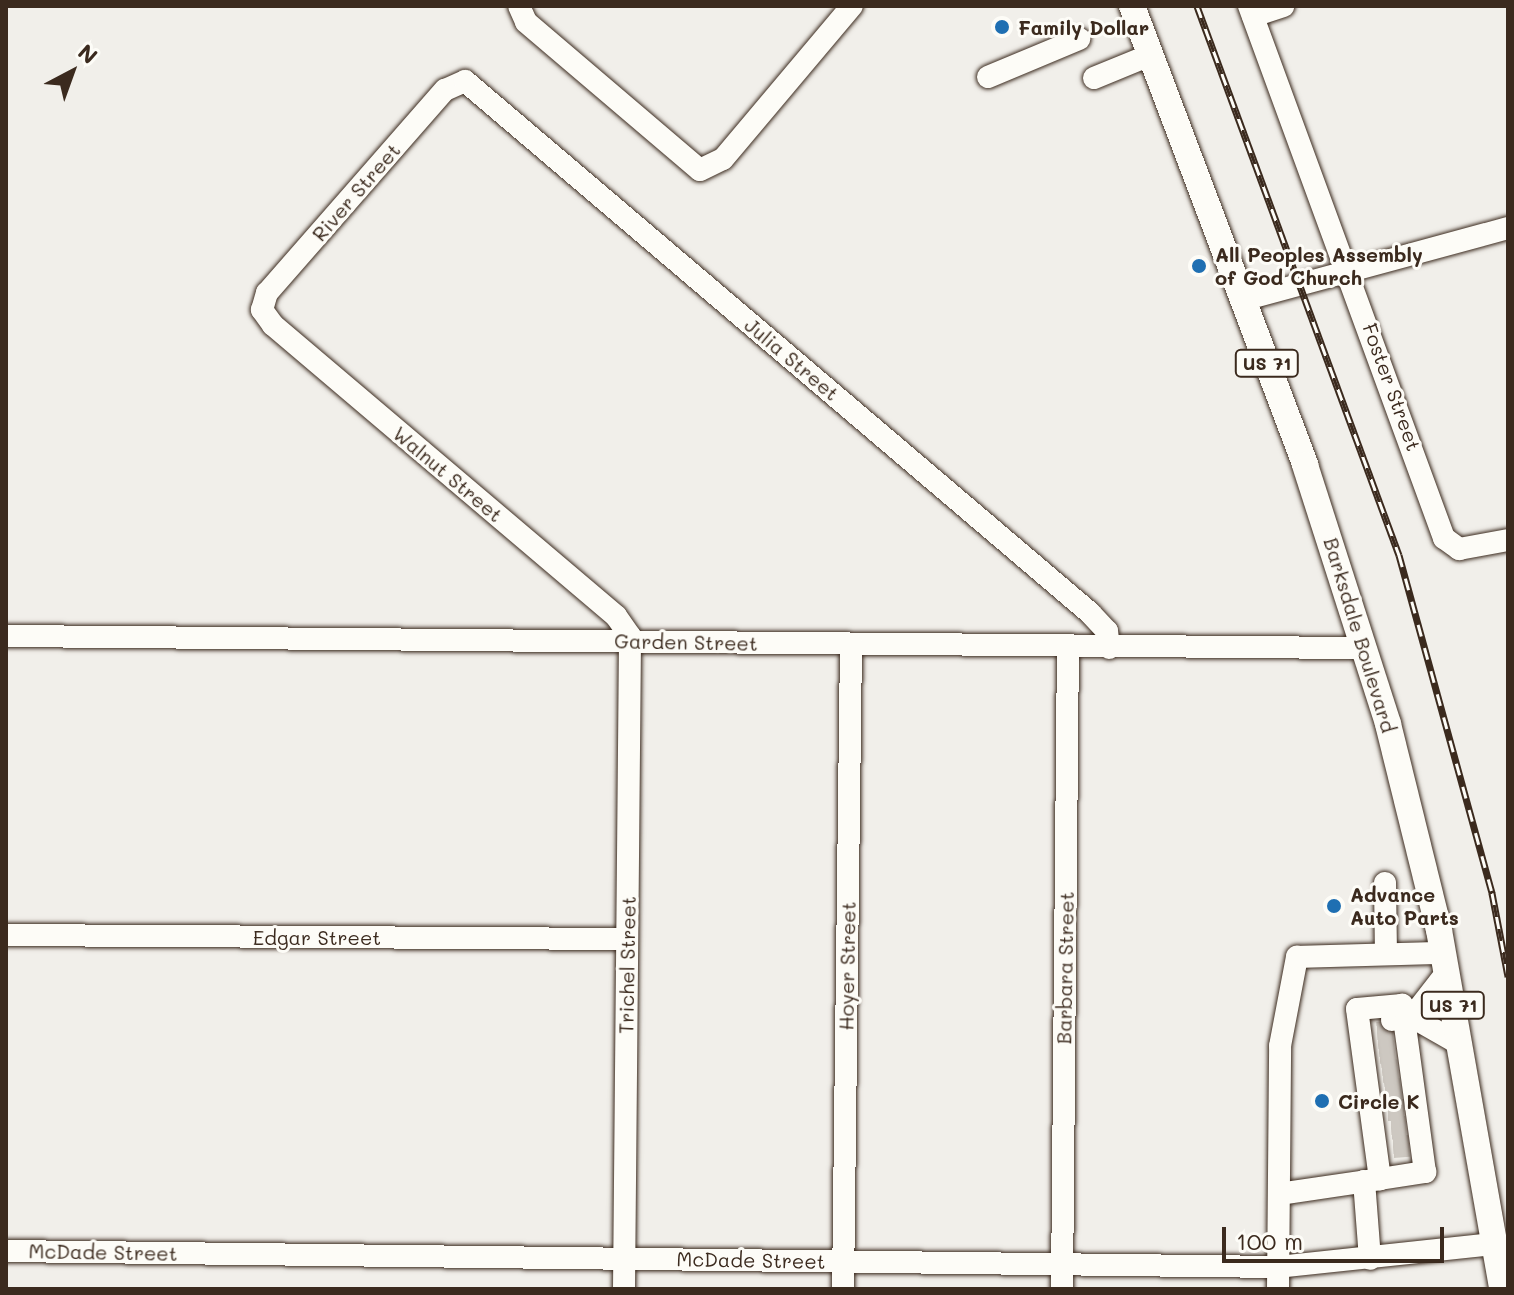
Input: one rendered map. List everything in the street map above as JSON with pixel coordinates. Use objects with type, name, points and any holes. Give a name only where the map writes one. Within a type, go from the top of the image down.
[{"type":"main road","name":"Barksdale Boulevard","points":[[1132,6],[1243,300],[1365,648],[1445,962],[1501,1244],[1502,1289]]},
{"type":"street","points":[[519,6],[526,22],[700,170],[723,159],[852,6]]},
{"type":"street","points":[[1251,11],[1283,6]]},
{"type":"street","name":"Foster Street","points":[[1251,11],[1448,544],[1465,549],[1508,540]]},
{"type":"street","points":[[988,77],[1079,39]]},
{"type":"street","points":[[1094,78],[1150,55]]},
{"type":"street","name":"River Street","points":[[262,310],[267,293],[461,80]]},
{"type":"street","name":"Julia Street","points":[[461,80],[1090,613],[1107,631],[1109,648]]},
{"type":"street","points":[[1243,300],[1347,269],[1508,228]]},
{"type":"street","name":"Walnut Street","points":[[262,310],[616,616],[630,642]]},
{"type":"street","name":"Garden Street","points":[[6,636],[1365,648]]},
{"type":"street","name":"Trichel Street","points":[[624,1289],[630,642]]},
{"type":"street","name":"Hoyer Street","points":[[843,1289],[851,644]]},
{"type":"street","name":"Barbara Street","points":[[1062,1289],[1068,646]]},
{"type":"street","points":[[1385,883],[1386,954]]},
{"type":"street","name":"Edgar Street","points":[[6,935],[627,939]]},
{"type":"street","points":[[1278,1278],[1280,1046],[1297,957],[1386,954],[1445,962],[1392,1093],[1370,1259]]},
{"type":"street","points":[[1279,1194],[1392,1093],[1461,1045]]},
{"type":"street","name":"McDade Street","points":[[6,1251],[1062,1264],[1278,1278],[1370,1259],[1501,1244]]},
{"type":"tunnel","points":[[1377,1033],[1393,1032]]},
{"type":"tunnel","points":[[1379,1053],[1395,1051]]},
{"type":"tunnel","points":[[1382,1072],[1398,1070]]},
{"type":"tunnel","points":[[1385,1091],[1401,1089]]},
{"type":"tunnel","points":[[1388,1110],[1404,1110]]},
{"type":"tunnel","points":[[1391,1128],[1406,1127]]},
{"type":"tunnel","points":[[1393,1147],[1409,1146]]},
{"type":"railway","points":[[1197,6],[1399,555],[1492,893],[1508,976]]},
{"type":"place","name":"Family Dollar","points":[[1002,27]]},
{"type":"place","name":"All Peoples Assembly of God Church","points":[[1199,266]]},
{"type":"place","name":"Advance Auto Parts","points":[[1334,906]]},
{"type":"place","name":"Circle K","points":[[1322,1101]]}]
